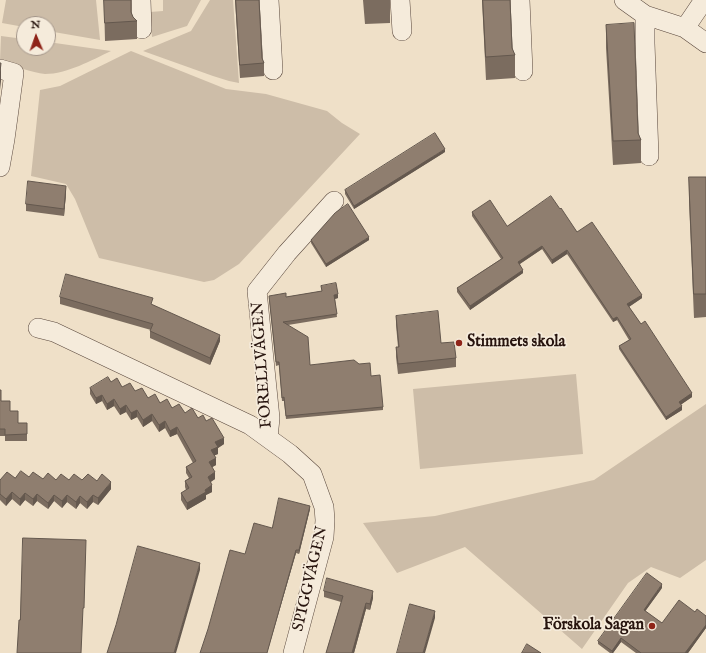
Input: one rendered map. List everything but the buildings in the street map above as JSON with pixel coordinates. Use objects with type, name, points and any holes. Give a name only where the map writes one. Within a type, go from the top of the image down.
[{"type":"street","points":[[141,0],[142,29]]},
{"type":"street","points":[[268,0],[273,70]]},
{"type":"street","points":[[400,0],[402,30]]},
{"type":"street","points":[[520,0],[523,71]]},
{"type":"street","points":[[624,0],[645,15],[685,28],[706,43]]},
{"type":"street","points":[[685,28],[704,0]]},
{"type":"street","points":[[645,15],[649,156]]},
{"type":"street","points":[[0,69],[14,73],[0,167]]},
{"type":"street","name":"FORELLVÄGEN","points":[[268,438],[270,418],[257,291],[287,253],[334,201]]},
{"type":"street","name":"FORELLVÄGEN","points":[[38,328],[54,332],[242,421]]},
{"type":"street","name":"SPIGGVÄGEN","points":[[242,421],[250,425],[290,454],[312,474],[324,507],[324,536],[293,653]]},
{"type":"shaded area","points":[[6,0],[96,0],[100,40],[56,32],[56,16],[16,16],[16,26],[2,23]]},
{"type":"shaded area","points":[[163,0],[201,0],[187,26],[152,37],[150,12],[163,11]]},
{"type":"shaded area","points":[[210,0],[233,0],[239,83],[213,76],[143,51],[191,31]]},
{"type":"shaded area","points":[[1,36],[16,38],[16,56],[56,56],[56,43],[111,51],[71,69],[62,72],[45,74],[28,71],[0,61]]},
{"type":"shaded area","points":[[131,51],[226,89],[266,94],[327,111],[342,123],[360,134],[239,264],[214,280],[204,282],[99,258],[75,199],[66,184],[31,176],[40,90],[60,86]]},
{"type":"shaded area","points":[[576,374],[583,454],[420,469],[413,389]]},
{"type":"shaded area","points":[[706,404],[706,560],[680,578],[651,567],[628,583],[582,649],[465,547],[397,573],[363,523],[435,516],[594,480]]},
{"type":"place","name":"Stimmets skola","points":[[459,343]]},
{"type":"place","name":"Förskola Sagan","points":[[652,626]]}]
